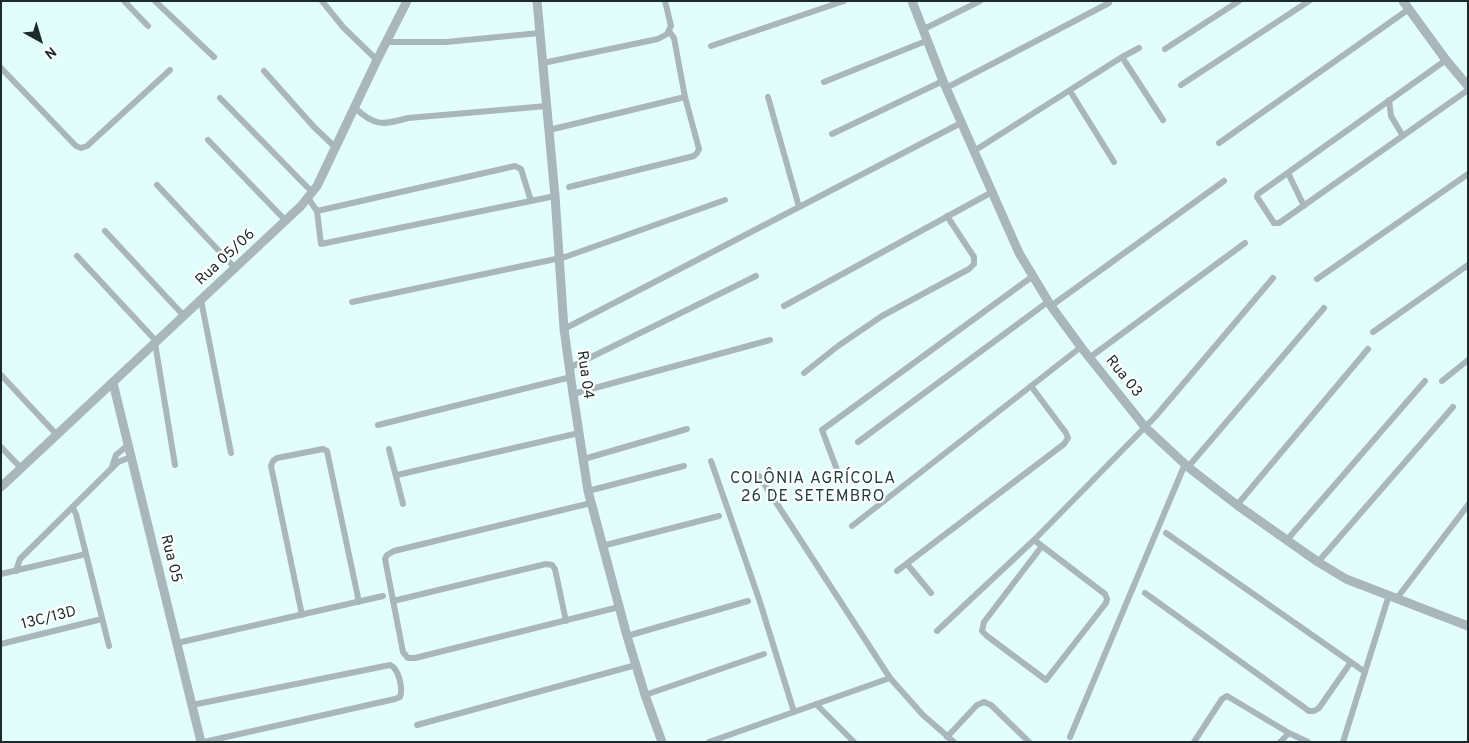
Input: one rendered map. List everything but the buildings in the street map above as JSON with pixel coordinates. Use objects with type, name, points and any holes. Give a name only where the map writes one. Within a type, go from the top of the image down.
[{"type":"street","points":[[124,1],[148,26]]},
{"type":"street","points":[[155,1],[214,57]]},
{"type":"street","points":[[322,1],[344,27],[377,60]]},
{"type":"street","name":"Rua 05/06","points":[[1,487],[286,221],[310,195],[317,186],[407,1]]},
{"type":"street","name":"Rua 04","points":[[537,1],[555,196],[564,329],[588,491],[627,636],[662,742]]},
{"type":"street","points":[[543,63],[658,39],[667,34],[671,26],[665,1]]},
{"type":"street","points":[[711,46],[844,1]]},
{"type":"street","name":"Rua 03","points":[[912,1],[944,85],[1019,253],[1050,304],[1081,347],[1145,427],[1186,466],[1286,541],[1318,562],[1346,579],[1468,626]]},
{"type":"street","points":[[922,30],[980,1]]},
{"type":"street","points":[[1165,49],[1239,1]]},
{"type":"street","points":[[1182,85],[1309,1]]},
{"type":"street","points":[[832,134],[944,85],[1109,3]]},
{"type":"street","points":[[1219,144],[1406,5],[1446,60],[1468,86]]},
{"type":"street","points":[[569,187],[694,156],[698,153],[699,150],[674,38],[669,31]]},
{"type":"street","points":[[386,42],[446,42],[540,33]]},
{"type":"street","points":[[824,82],[926,41]]},
{"type":"street","points":[[974,151],[1139,48]]},
{"type":"street","points":[[1122,57],[1163,120]]},
{"type":"street","points":[[1446,60],[1258,194],[1257,197],[1274,223],[1279,223],[1304,206],[1468,90]]},
{"type":"street","points":[[1,68],[76,146],[81,148],[87,146],[170,70]]},
{"type":"street","points":[[264,71],[314,128],[335,147]]},
{"type":"street","points":[[1070,91],[1114,162]]},
{"type":"street","points":[[549,130],[686,97]]},
{"type":"street","points":[[768,97],[800,207]]},
{"type":"street","points":[[220,98],[310,195],[317,211],[321,244],[555,196]]},
{"type":"street","points":[[1389,100],[1392,116],[1403,136]]},
{"type":"street","points":[[354,107],[375,123],[386,124],[408,118],[547,106]]},
{"type":"street","points":[[564,329],[961,124]]},
{"type":"street","points":[[208,140],[286,221]]},
{"type":"street","points":[[317,211],[515,166],[521,169],[531,201]]},
{"type":"street","points":[[1288,173],[1304,206]]},
{"type":"street","points":[[1317,279],[1468,174]]},
{"type":"street","points":[[858,442],[1224,181]]},
{"type":"street","points":[[157,185],[235,268]]},
{"type":"street","points":[[784,306],[992,192]]},
{"type":"street","points":[[352,302],[560,258],[725,200]]},
{"type":"street","points":[[804,373],[838,346],[882,316],[970,269],[974,264],[974,257],[947,216]]},
{"type":"street","points":[[105,231],[184,316]]},
{"type":"street","points":[[1090,358],[1245,243]]},
{"type":"street","points":[[77,256],[156,342],[175,465]]},
{"type":"street","points":[[1373,332],[1468,265]]},
{"type":"street","points":[[378,425],[570,373],[756,276]]},
{"type":"street","points":[[839,475],[822,430],[1033,276]]},
{"type":"street","points":[[937,631],[1034,540],[1145,427],[1273,278]]},
{"type":"street","points":[[201,300],[232,453]]},
{"type":"street","points":[[1070,737],[1186,466],[1324,308]]},
{"type":"street","points":[[573,394],[770,340]]},
{"type":"street","points":[[852,526],[1081,347]]},
{"type":"street","points":[[1237,505],[1368,349]]},
{"type":"street","points":[[1442,381],[1468,360]]},
{"type":"street","points":[[1,375],[4,383],[57,435]]},
{"type":"street","points":[[1286,541],[1425,381]]},
{"type":"street","name":"Rua 05","points":[[113,383],[202,742]]},
{"type":"street","points":[[897,571],[1064,444],[1068,438],[1066,433],[1031,386]]},
{"type":"street","points":[[1318,562],[1453,407]]},
{"type":"street","points":[[584,459],[686,428]]},
{"type":"street","points":[[397,475],[579,433]]},
{"type":"street","points":[[110,471],[116,455],[128,444]]},
{"type":"street","points":[[1,447],[21,468]]},
{"type":"street","points":[[389,448],[403,504]]},
{"type":"street","points":[[302,615],[271,466],[277,458],[323,449],[327,450],[359,602]]},
{"type":"street","points":[[16,571],[20,559],[118,462],[131,457]]},
{"type":"street","points":[[711,461],[759,599],[794,712]]},
{"type":"street","points":[[588,491],[684,466]]},
{"type":"street","points":[[760,476],[890,678],[924,715],[954,742]]},
{"type":"street","points":[[591,503],[394,551],[386,555],[385,559],[403,652],[408,658],[415,658],[619,608]]},
{"type":"street","points":[[1342,742],[1365,672],[1393,597],[1468,505]]},
{"type":"street","points":[[73,508],[109,646]]},
{"type":"street","points":[[602,546],[719,516]]},
{"type":"street","points":[[1166,532],[1365,672]]},
{"type":"street","points":[[1034,540],[1042,546],[1105,594],[1107,598],[1106,603],[1046,680],[982,631],[984,622],[1042,546]]},
{"type":"street","points":[[1,574],[86,554]]},
{"type":"street","points":[[393,601],[546,564],[552,565],[555,569],[566,621]]},
{"type":"street","points":[[907,564],[931,593]]},
{"type":"street","points":[[1145,593],[1310,711],[1319,708],[1352,662]]},
{"type":"street","points":[[177,643],[383,596]]},
{"type":"street","points":[[627,636],[748,601]]},
{"type":"street","name":"13C/13D","points":[[1,644],[102,619]]},
{"type":"street","points":[[645,694],[764,654]]},
{"type":"street","points":[[192,706],[390,665],[397,670],[402,692],[400,697],[395,699],[202,742]]},
{"type":"street","points":[[417,725],[636,665]]},
{"type":"street","points":[[709,742],[890,678]]},
{"type":"street","points":[[1194,742],[1222,699],[1227,696],[1289,733],[1308,742]]},
{"type":"street","points":[[947,737],[977,705],[984,702],[991,705],[1028,742]]},
{"type":"street","points":[[816,704],[854,742]]},
{"type":"street","points":[[1280,742],[1289,733]]},
{"type":"district","name":"COLÔNIA AGRÍCOLA 26 DE SETEMBRO","points":[[813,489]]}]
